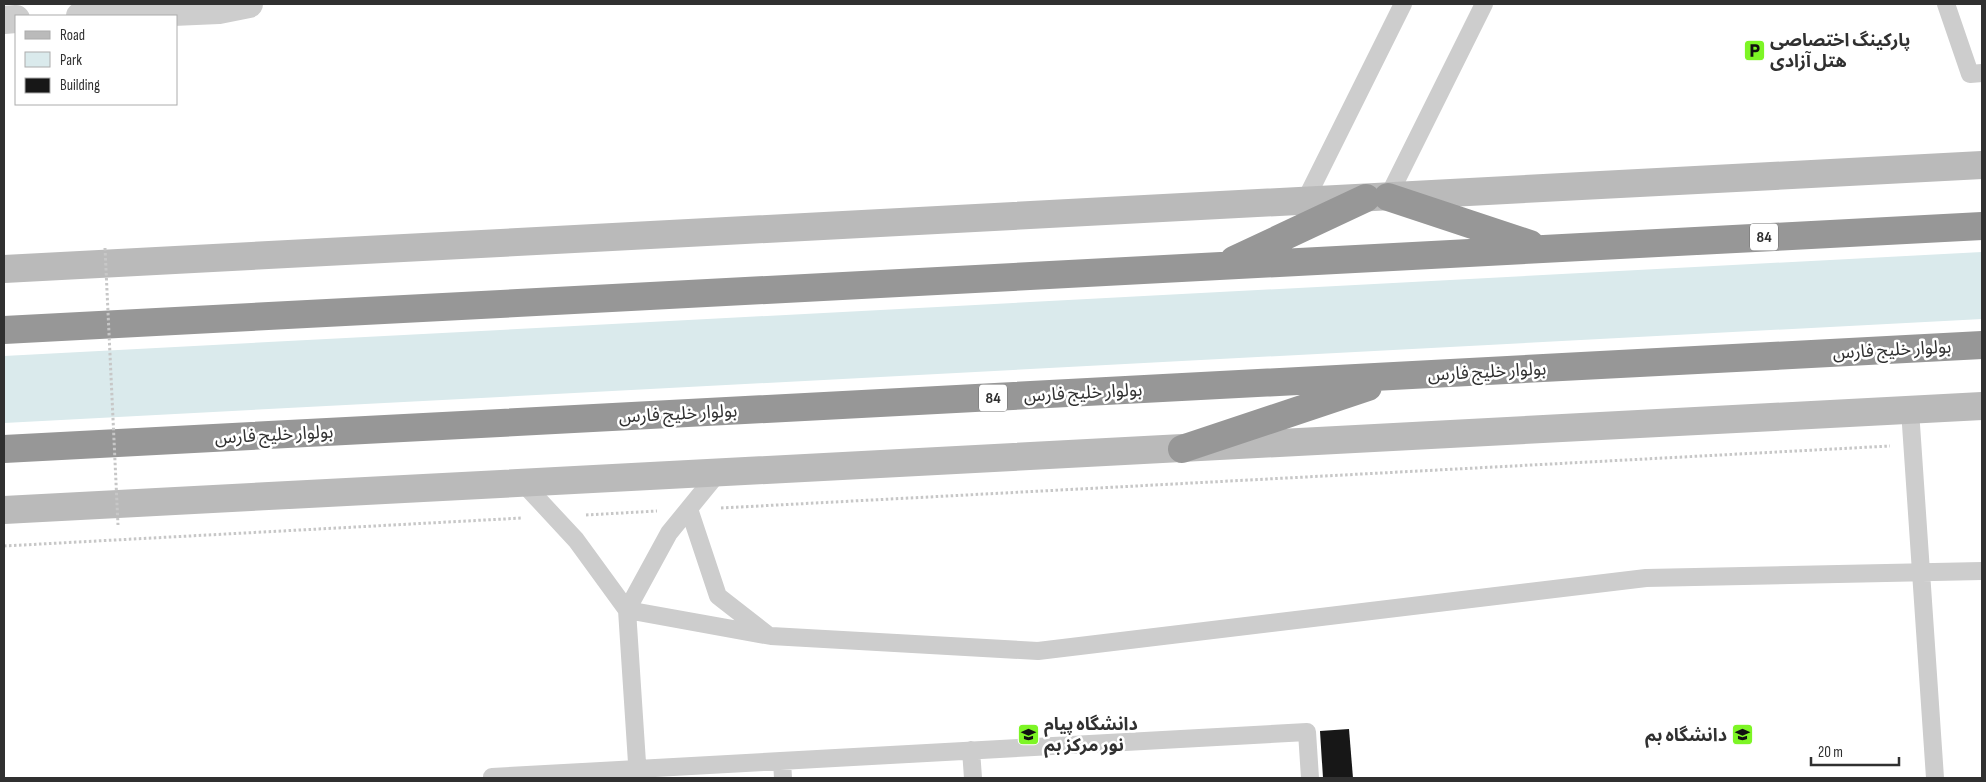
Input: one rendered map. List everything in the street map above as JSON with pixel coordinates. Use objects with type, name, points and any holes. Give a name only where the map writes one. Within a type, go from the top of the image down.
[{"type":"highway","points":[[1221,266],[1377,197],[1545,249]]},
{"type":"highway","name":"84","points":[[4,330],[1982,226]]},
{"type":"highway","name":"بولوار خلیج فارس","points":[[4,449],[1982,345]]},
{"type":"highway","points":[[1182,449],[1401,376]]},
{"type":"street","points":[[103,15],[219,10],[249,4]]},
{"type":"street","points":[[4,269],[1982,165]]},
{"type":"street","points":[[4,510],[1982,406]]},
{"type":"lane","points":[[1305,201],[1403,4]]},
{"type":"lane","points":[[1377,197],[1484,4]]},
{"type":"lane","points":[[1946,4],[1970,74],[1982,73]]},
{"type":"lane","points":[[1910,410],[1934,778]]},
{"type":"lane","points":[[627,610],[669,533],[718,473]]},
{"type":"lane","points":[[523,483],[576,540],[627,610],[638,774]]},
{"type":"lane","points":[[688,509],[718,596],[771,636]]},
{"type":"lane","points":[[627,610],[771,636],[1038,651],[1646,578],[1982,571]]},
{"type":"lane","points":[[492,777],[782,770],[971,750],[1307,732],[1310,778]]},
{"type":"lane","points":[[971,750],[973,778]]},
{"type":"path","points":[[105,248],[118,525]]},
{"type":"path","points":[[4,546],[1912,444]]},
{"type":"green space","points":[[1982,252],[1982,319],[4,423],[4,356]]},
{"type":"building","points":[[1349,729],[1353,778],[1323,778],[1320,731]]},
{"type":"place","name":"پارکینگ اختصاصی هتل آزادی","points":[[1754,50]]},
{"type":"place","name":"دانشگاه پیام نور مرکز بم","points":[[1028,734]]},
{"type":"place","name":"دانشگاه بم","points":[[1743,735]]}]
